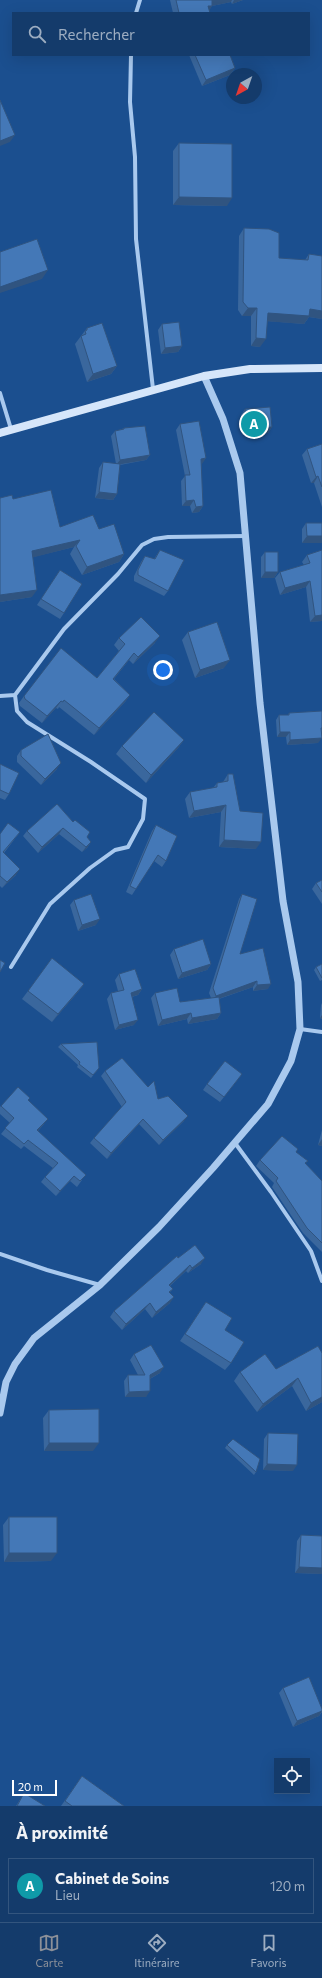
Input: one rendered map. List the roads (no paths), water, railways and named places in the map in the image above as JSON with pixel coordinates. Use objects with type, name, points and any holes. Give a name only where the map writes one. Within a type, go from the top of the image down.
[{"type":"main road","points":[[0,433],[153,389],[204,376],[250,369],[322,368]]},
{"type":"street","points":[[136,12],[140,0]]},
{"type":"street","points":[[131,56],[130,102],[135,157],[136,239],[153,389]]},
{"type":"street","points":[[0,1412],[6,1382],[15,1364],[34,1338],[100,1284],[159,1226],[235,1143],[268,1104],[291,1061],[300,1029],[298,982],[283,901],[260,703],[240,472],[223,419],[204,376]]},
{"type":"street","points":[[0,393],[11,429]]},
{"type":"street","points":[[11,967],[50,904],[90,868],[115,850],[128,847],[143,819],[145,799],[91,762],[27,722],[17,711],[15,694],[64,629],[118,574],[142,545],[154,540],[168,537],[246,536]]},
{"type":"street","points":[[0,696],[15,694]]},
{"type":"street","points":[[300,1029],[322,1032]]},
{"type":"street","points":[[235,1143],[311,1250],[322,1282]]},
{"type":"street","points":[[0,1254],[47,1270],[100,1284]]},
{"type":"place","name":"Cabinet de Soins","points":[[254,424]]}]
